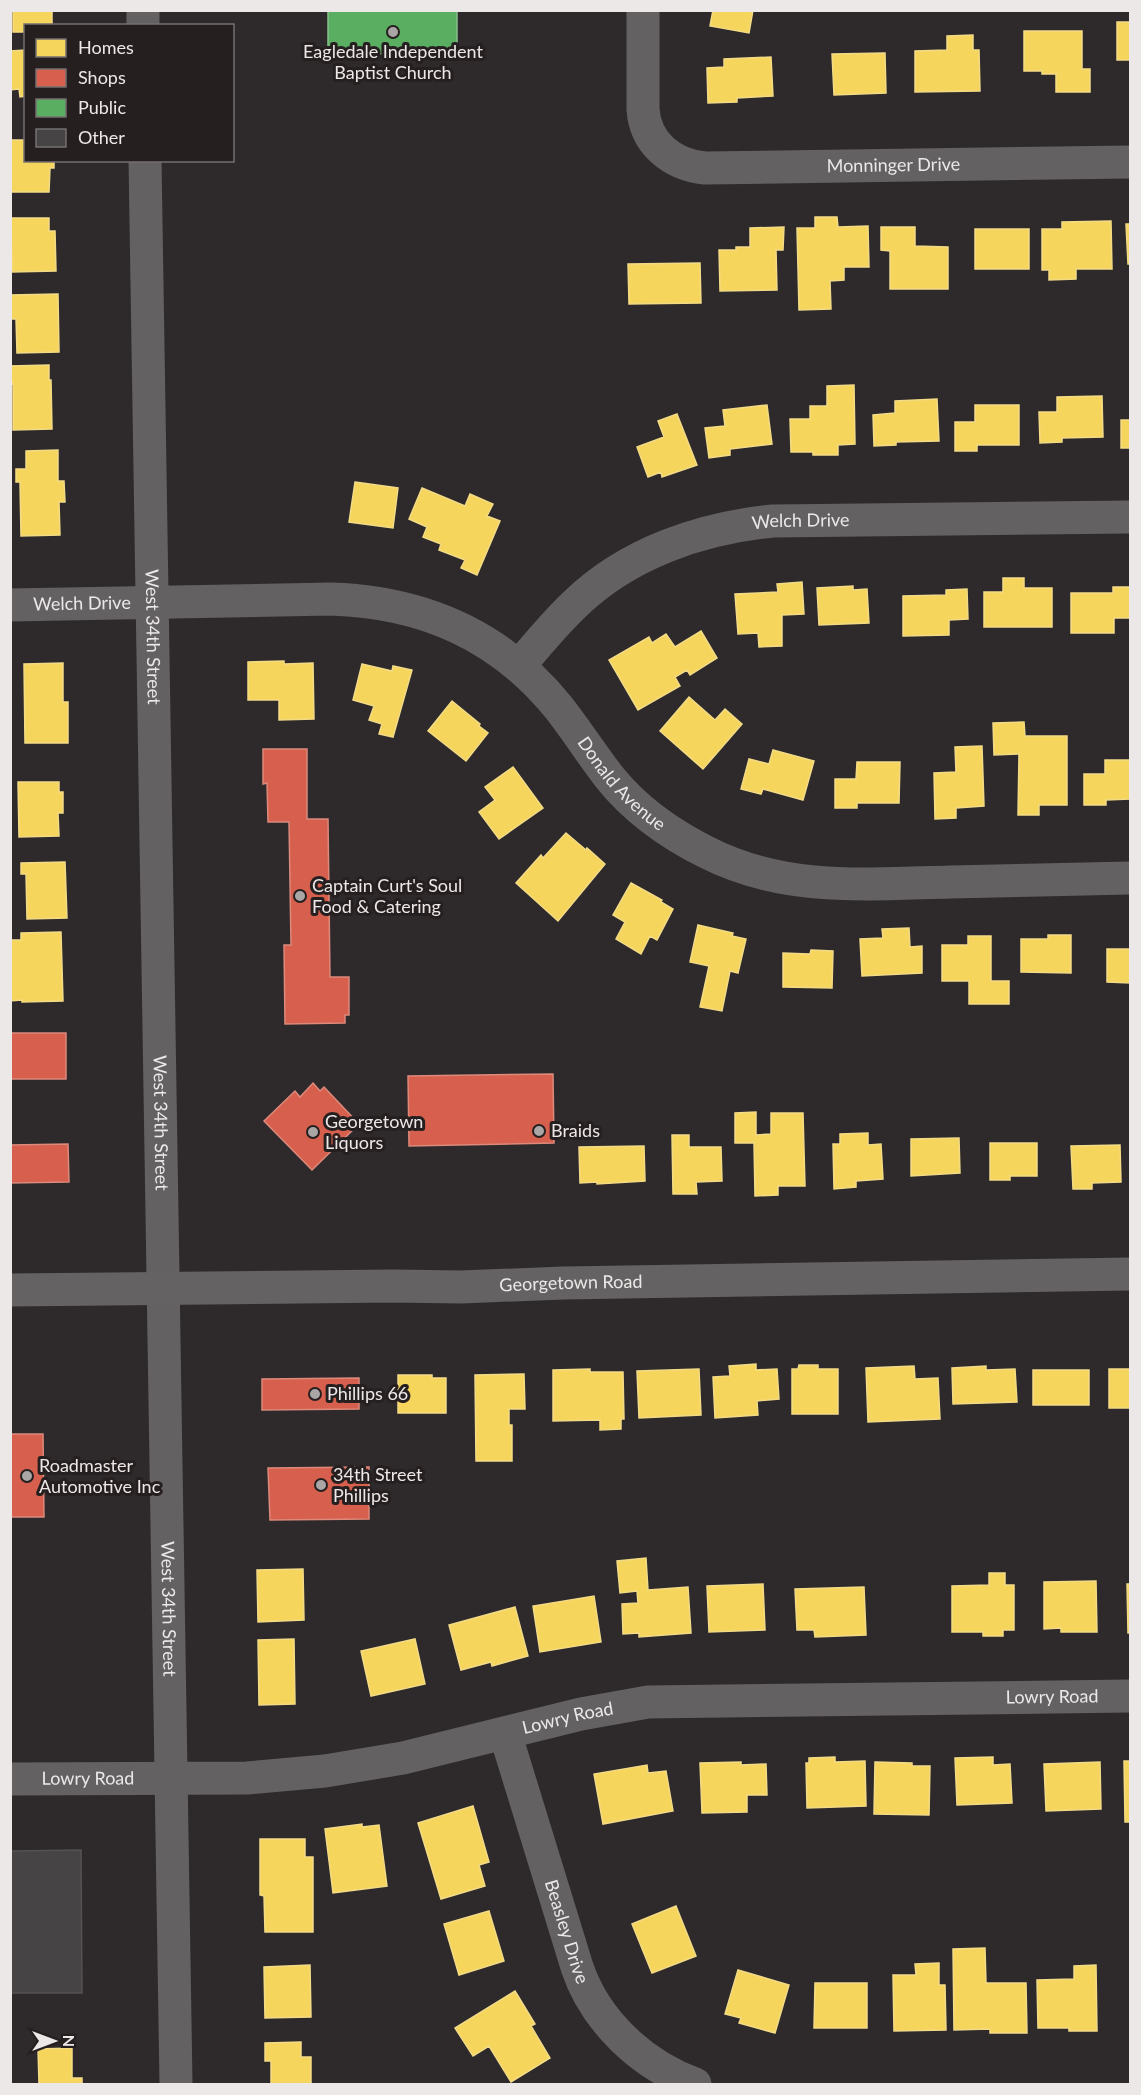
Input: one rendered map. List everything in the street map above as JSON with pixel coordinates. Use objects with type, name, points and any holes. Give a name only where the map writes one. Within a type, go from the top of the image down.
[{"type":"main road","name":"Georgetown Road","points":[[10,1290],[460,1287],[563,1283],[1131,1274]]},
{"type":"street","name":"Monninger Drive","points":[[643,10],[643,117],[647,131],[662,151],[681,164],[705,168],[1131,162]]},
{"type":"street","name":"West 34th Street","points":[[145,162],[176,2085]]},
{"type":"street","name":"Welch Drive","points":[[519,666],[575,604],[608,578],[667,545],[719,529],[773,521],[1131,517]]},
{"type":"street","name":"Donald Avenue","points":[[153,603],[331,599],[372,601],[400,606],[439,618],[486,642],[519,666],[560,709],[611,779],[628,797],[682,839],[744,868],[783,878],[837,884],[1131,878]]},
{"type":"street","name":"Welch Drive","points":[[10,605],[153,603]]},
{"type":"street","name":"Lowry Road","points":[[10,1779],[254,1778],[326,1771],[403,1758],[601,1709],[648,1702],[1131,1696]]},
{"type":"street","name":"Beasley Drive","points":[[505,1733],[577,1967],[587,1992],[602,2016],[622,2037],[665,2071],[695,2085]]},
{"type":"building: Homes","points":[[13,10],[52,10],[52,24],[24,24],[24,32],[13,32]]},
{"type":"building: Homes","points":[[713,10],[753,10],[749,33],[710,26]]},
{"type":"building: Homes","points":[[1117,22],[1130,22],[1130,60],[1117,60]]},
{"type":"building: Homes","points":[[1024,31],[1082,31],[1082,69],[1090,69],[1090,92],[1056,92],[1056,74],[1024,71]]},
{"type":"building: Homes","points":[[973,35],[973,50],[979,50],[980,91],[915,92],[915,51],[947,50],[947,36]]},
{"type":"building: Homes","points":[[24,50],[24,96],[20,97],[19,89],[10,90],[10,51]]},
{"type":"building: Homes","points":[[885,53],[886,93],[834,95],[832,54]]},
{"type":"building: Homes","points":[[771,57],[773,96],[737,98],[737,102],[708,103],[707,68],[724,67],[724,59]]},
{"type":"building: Homes","points":[[10,140],[24,140],[24,162],[54,162],[54,168],[50,168],[49,192],[10,192]]},
{"type":"building: Homes","points":[[815,217],[837,217],[838,227],[868,226],[869,267],[844,267],[844,280],[830,281],[831,309],[799,310],[797,228],[815,228]]},
{"type":"building: Homes","points":[[11,218],[49,218],[49,231],[55,231],[56,271],[12,272]]},
{"type":"building: Homes","points":[[1111,221],[1112,269],[1076,269],[1076,279],[1049,280],[1049,270],[1042,270],[1042,229],[1062,229],[1062,222]]},
{"type":"building: Homes","points":[[1126,224],[1130,224],[1130,264],[1128,264]]},
{"type":"building: Homes","points":[[784,227],[783,250],[776,250],[777,290],[720,291],[719,250],[750,247],[750,228]]},
{"type":"building: Homes","points":[[881,227],[915,227],[915,246],[948,247],[948,289],[890,289],[890,251],[881,250]]},
{"type":"building: Homes","points":[[975,229],[1029,229],[1029,269],[975,269]]},
{"type":"building: Homes","points":[[700,263],[701,303],[629,304],[628,264]]},
{"type":"building: Homes","points":[[58,294],[59,352],[17,353],[16,319],[10,319],[10,295]]},
{"type":"building: Homes","points":[[49,365],[52,429],[13,430],[13,383],[10,384],[10,366]]},
{"type":"building: Homes","points":[[854,385],[855,444],[838,445],[838,455],[791,452],[790,419],[810,419],[810,406],[827,406],[827,386]]},
{"type":"building: Homes","points":[[1102,396],[1103,437],[1062,438],[1062,442],[1040,443],[1039,412],[1057,412],[1057,397]]},
{"type":"building: Homes","points":[[937,399],[939,441],[896,442],[896,445],[874,446],[873,415],[895,413],[895,401]]},
{"type":"building: Homes","points":[[767,405],[772,444],[730,449],[730,455],[709,458],[705,428],[725,426],[723,410]]},
{"type":"building: Homes","points":[[975,405],[1019,405],[1019,445],[977,445],[977,451],[955,451],[955,422],[975,422]]},
{"type":"building: Homes","points":[[677,414],[697,465],[662,477],[661,472],[648,477],[637,447],[664,437],[658,421]]},
{"type":"building: Homes","points":[[1121,420],[1130,420],[1130,448],[1121,448]]},
{"type":"building: Homes","points":[[58,450],[58,481],[64,481],[65,502],[59,502],[60,535],[21,536],[20,482],[16,482],[16,469],[26,469],[26,451]]},
{"type":"building: Homes","points":[[355,482],[398,488],[393,528],[349,522]]},
{"type":"building: Homes","points":[[422,488],[465,506],[470,494],[493,504],[487,516],[500,521],[477,575],[461,568],[465,560],[439,550],[441,544],[423,537],[427,527],[409,519]]},
{"type":"building: Homes","points":[[1003,578],[1024,578],[1024,588],[1052,588],[1052,627],[984,627],[984,592],[1003,592]]},
{"type":"building: Homes","points":[[802,582],[804,614],[782,615],[782,646],[759,647],[758,633],[738,634],[735,594],[778,592],[777,584]]},
{"type":"building: Homes","points":[[853,586],[853,590],[867,589],[869,623],[819,625],[817,588]]},
{"type":"building: Homes","points":[[1113,587],[1130,587],[1130,618],[1114,618],[1114,633],[1071,633],[1071,593],[1113,593]]},
{"type":"building: Homes","points":[[967,589],[968,619],[949,620],[949,635],[903,636],[903,596],[946,595],[946,590]]},
{"type":"building: Homes","points":[[701,631],[717,658],[690,675],[687,670],[675,677],[680,686],[638,710],[609,660],[649,637],[652,643],[666,634],[675,647]]},
{"type":"building: Homes","points":[[284,661],[284,664],[313,663],[314,719],[279,720],[279,700],[248,700],[248,662]]},
{"type":"building: Homes","points":[[63,663],[63,702],[68,702],[68,743],[25,743],[24,664]]},
{"type":"building: Homes","points":[[362,664],[392,671],[393,666],[412,670],[393,737],[379,734],[382,724],[369,720],[374,706],[353,700]]},
{"type":"building: Homes","points":[[689,697],[715,720],[725,709],[742,724],[703,769],[660,731]]},
{"type":"building: Homes","points":[[452,701],[488,733],[466,761],[428,731]]},
{"type":"building: Homes","points":[[1024,722],[1025,736],[1067,736],[1067,805],[1039,805],[1039,815],[1018,815],[1019,754],[994,755],[993,723]]},
{"type":"building: Homes","points":[[982,746],[984,806],[956,808],[956,818],[935,819],[934,773],[956,772],[955,747]]},
{"type":"building: Homes","points":[[773,750],[814,761],[803,800],[763,789],[761,794],[741,789],[749,759],[769,764]]},
{"type":"building: Homes","points":[[1105,760],[1130,760],[1130,799],[1106,800],[1106,805],[1084,805],[1084,774],[1105,774]]},
{"type":"building: Homes","points":[[857,762],[900,762],[899,803],[857,803],[857,808],[835,808],[835,779],[856,779]]},
{"type":"building: Homes","points":[[513,767],[543,808],[499,839],[479,812],[495,800],[485,787]]},
{"type":"building: Homes","points":[[18,782],[59,782],[59,792],[63,792],[63,813],[58,813],[59,836],[19,837]]},
{"type":"building: Homes","points":[[566,833],[605,864],[558,921],[516,883],[541,855],[543,858]]},
{"type":"building: Homes","points":[[65,862],[67,918],[27,919],[26,874],[21,874],[21,863]]},
{"type":"building: Homes","points":[[631,883],[662,900],[661,902],[673,909],[657,940],[650,936],[641,954],[616,939],[625,922],[613,915]]},
{"type":"building: Homes","points":[[698,925],[733,933],[732,936],[746,939],[738,973],[730,971],[722,1011],[700,1007],[709,966],[690,962]]},
{"type":"building: Homes","points":[[909,928],[910,947],[922,946],[922,973],[862,976],[860,939],[883,938],[882,929]]},
{"type":"building: Homes","points":[[61,932],[63,1001],[10,1001],[10,940],[21,940],[21,933]]},
{"type":"building: Homes","points":[[1048,935],[1071,935],[1071,973],[1021,972],[1021,939],[1048,939]]},
{"type":"building: Homes","points":[[968,936],[991,936],[991,981],[1009,981],[1009,1004],[969,1004],[969,981],[942,981],[942,945],[968,945]]},
{"type":"building: Homes","points":[[1107,949],[1130,949],[1130,983],[1107,982]]},
{"type":"building: Homes","points":[[811,950],[833,951],[832,988],[783,987],[783,953],[810,954]]},
{"type":"building: Homes","points":[[756,1112],[756,1135],[771,1134],[771,1113],[803,1113],[805,1186],[778,1186],[778,1195],[755,1196],[754,1143],[735,1143],[735,1113]]},
{"type":"building: Homes","points":[[868,1133],[868,1145],[881,1144],[883,1179],[856,1181],[856,1187],[834,1189],[833,1144],[840,1144],[840,1134]]},
{"type":"building: Homes","points":[[672,1135],[689,1135],[689,1147],[721,1147],[722,1181],[696,1182],[697,1194],[673,1194]]},
{"type":"building: Homes","points":[[959,1138],[960,1173],[911,1176],[911,1139]]},
{"type":"building: Homes","points":[[990,1143],[1037,1143],[1037,1176],[1010,1176],[1010,1180],[990,1180]]},
{"type":"building: Homes","points":[[1120,1145],[1121,1182],[1092,1183],[1092,1189],[1073,1189],[1071,1146]]},
{"type":"building: Homes","points":[[644,1146],[645,1181],[580,1183],[579,1147]]},
{"type":"building: Homes","points":[[756,1364],[756,1370],[777,1369],[779,1399],[757,1401],[758,1415],[715,1418],[713,1377],[730,1376],[729,1366]]},
{"type":"building: Homes","points":[[799,1365],[818,1365],[818,1369],[838,1369],[838,1414],[792,1414],[792,1369],[798,1369]]},
{"type":"building: Homes","points":[[914,1366],[915,1379],[938,1378],[940,1419],[868,1422],[866,1368]]},
{"type":"building: Homes","points":[[986,1366],[986,1370],[1015,1369],[1017,1402],[953,1404],[952,1368]]},
{"type":"building: Homes","points":[[590,1369],[590,1372],[623,1372],[624,1419],[621,1419],[621,1429],[600,1430],[600,1420],[553,1421],[553,1370]]},
{"type":"building: Homes","points":[[699,1369],[701,1415],[639,1418],[637,1371]]},
{"type":"building: Homes","points":[[1109,1369],[1130,1369],[1130,1408],[1109,1408]]},
{"type":"building: Homes","points":[[1033,1370],[1089,1370],[1089,1405],[1033,1405]]},
{"type":"building: Homes","points":[[524,1374],[525,1409],[509,1409],[509,1425],[512,1425],[512,1461],[476,1461],[475,1375]]},
{"type":"building: Homes","points":[[398,1375],[432,1375],[432,1378],[446,1378],[446,1413],[398,1413]]},
{"type":"building: Homes","points":[[646,1558],[648,1590],[688,1587],[691,1633],[639,1637],[639,1633],[623,1634],[622,1604],[638,1603],[637,1591],[620,1593],[617,1561]]},
{"type":"building: Homes","points":[[303,1569],[304,1620],[258,1622],[257,1570]]},
{"type":"building: Homes","points":[[989,1573],[1005,1573],[1005,1585],[1014,1585],[1014,1630],[1003,1630],[1003,1636],[983,1636],[983,1632],[952,1632],[952,1586],[989,1585]]},
{"type":"building: Homes","points":[[1096,1581],[1097,1632],[1061,1632],[1061,1628],[1044,1629],[1044,1582]]},
{"type":"building: Homes","points":[[763,1584],[765,1630],[709,1632],[707,1586]]},
{"type":"building: Homes","points":[[1127,1584],[1130,1584],[1130,1633],[1128,1633]]},
{"type":"building: Homes","points":[[864,1587],[866,1635],[815,1637],[814,1630],[797,1630],[795,1589]]},
{"type":"building: Homes","points":[[594,1596],[601,1642],[540,1652],[533,1606]]},
{"type":"building: Homes","points":[[515,1607],[528,1656],[492,1666],[491,1662],[461,1670],[449,1625]]},
{"type":"building: Homes","points":[[294,1639],[295,1704],[259,1705],[258,1640]]},
{"type":"building: Homes","points":[[415,1639],[425,1684],[371,1696],[361,1651]]},
{"type":"building: Homes","points":[[835,1757],[835,1762],[865,1761],[866,1806],[807,1808],[806,1763],[809,1763],[809,1758]]},
{"type":"building: Homes","points":[[993,1757],[993,1765],[1010,1764],[1012,1803],[957,1805],[955,1758]]},
{"type":"building: Homes","points":[[1124,1761],[1130,1761],[1130,1822],[1125,1822]]},
{"type":"building: Homes","points":[[741,1762],[741,1765],[766,1764],[767,1795],[747,1795],[747,1812],[702,1813],[700,1763]]},
{"type":"building: Homes","points":[[875,1762],[930,1766],[929,1815],[874,1814]]},
{"type":"building: Homes","points":[[1100,1762],[1101,1809],[1046,1811],[1044,1764]]},
{"type":"building: Homes","points":[[647,1765],[648,1773],[666,1771],[673,1811],[603,1824],[594,1774]]},
{"type":"building: Homes","points":[[473,1806],[489,1862],[479,1865],[485,1886],[441,1899],[418,1823]]},
{"type":"building: Homes","points":[[362,1824],[362,1827],[379,1825],[387,1886],[333,1893],[325,1829]]},
{"type":"building: Homes","points":[[260,1839],[305,1839],[305,1857],[313,1857],[313,1932],[265,1932],[264,1896],[260,1895]]},
{"type":"building: Homes","points":[[676,1906],[696,1956],[652,1973],[632,1924]]},
{"type":"building: Homes","points":[[489,1911],[504,1961],[459,1975],[444,1924]]},
{"type":"building: Homes","points":[[985,1948],[986,1983],[1026,1983],[1027,2033],[990,2033],[990,2029],[954,2030],[953,1949]]},
{"type":"building: Homes","points":[[939,1963],[939,1985],[945,1985],[946,2030],[894,2031],[893,1975],[916,1975],[915,1964]]},
{"type":"building: Homes","points":[[310,1965],[311,2017],[265,2018],[264,1967]]},
{"type":"building: Homes","points":[[1096,1965],[1097,2031],[1038,2028],[1037,1980],[1074,1979],[1074,1966]]},
{"type":"building: Homes","points":[[738,1970],[789,1985],[775,2033],[739,2023],[741,2018],[725,2014]]},
{"type":"building: Homes","points":[[815,1983],[867,1983],[867,2028],[814,2028]]},
{"type":"building: Homes","points":[[515,1991],[535,2024],[531,2026],[550,2058],[511,2082],[489,2046],[473,2056],[455,2028]]},
{"type":"building: Homes","points":[[301,2042],[301,2057],[311,2057],[311,2084],[271,2084],[271,2061],[265,2061],[265,2043]]},
{"type":"building: Homes","points":[[72,2048],[72,2078],[82,2078],[82,2084],[39,2084],[38,2049]]},
{"type":"building: Shops","points":[[263,749],[307,749],[307,819],[328,819],[330,977],[349,977],[349,1015],[345,1015],[345,1023],[285,1024],[284,945],[291,945],[289,822],[268,822],[267,783],[263,784]]},
{"type":"building: Shops","points":[[10,1033],[66,1033],[66,1079],[10,1079]]},
{"type":"building: Shops","points":[[553,1074],[554,1143],[409,1146],[408,1076]]},
{"type":"building: Shops","name":"Georgetown Liquors","points":[[313,1083],[320,1091],[324,1087],[359,1124],[312,1170],[264,1121],[295,1091],[300,1097]]},
{"type":"building: Shops","points":[[68,1144],[69,1182],[10,1183],[10,1145]]},
{"type":"building: Shops","points":[[359,1378],[359,1409],[262,1410],[262,1379]]},
{"type":"building: Shops","name":"Roadmaster Automotive Inc","points":[[10,1434],[43,1434],[44,1517],[10,1517]]},
{"type":"building: Shops","points":[[369,1467],[369,1519],[270,1520],[268,1468]]},
{"type":"building: Public","name":"Eagledale Independent Baptist Church","points":[[328,10],[457,10],[457,53],[328,54]]},
{"type":"building: Other","points":[[81,1850],[82,1993],[10,1993],[10,1851]]},
{"type":"place","name":"Eagledale Independent Baptist Church","points":[[393,32]]},
{"type":"place","name":"Captain Curt's Soul Food & Catering","points":[[300,896]]},
{"type":"place","name":"Braids","points":[[539,1131]]},
{"type":"place","name":"Georgetown Liquors","points":[[313,1132]]},
{"type":"place","name":"Phillips 66","points":[[315,1394]]},
{"type":"place","name":"Roadmaster Automotive Inc","points":[[27,1476]]},
{"type":"place","name":"34th Street Phillips","points":[[321,1485]]}]
